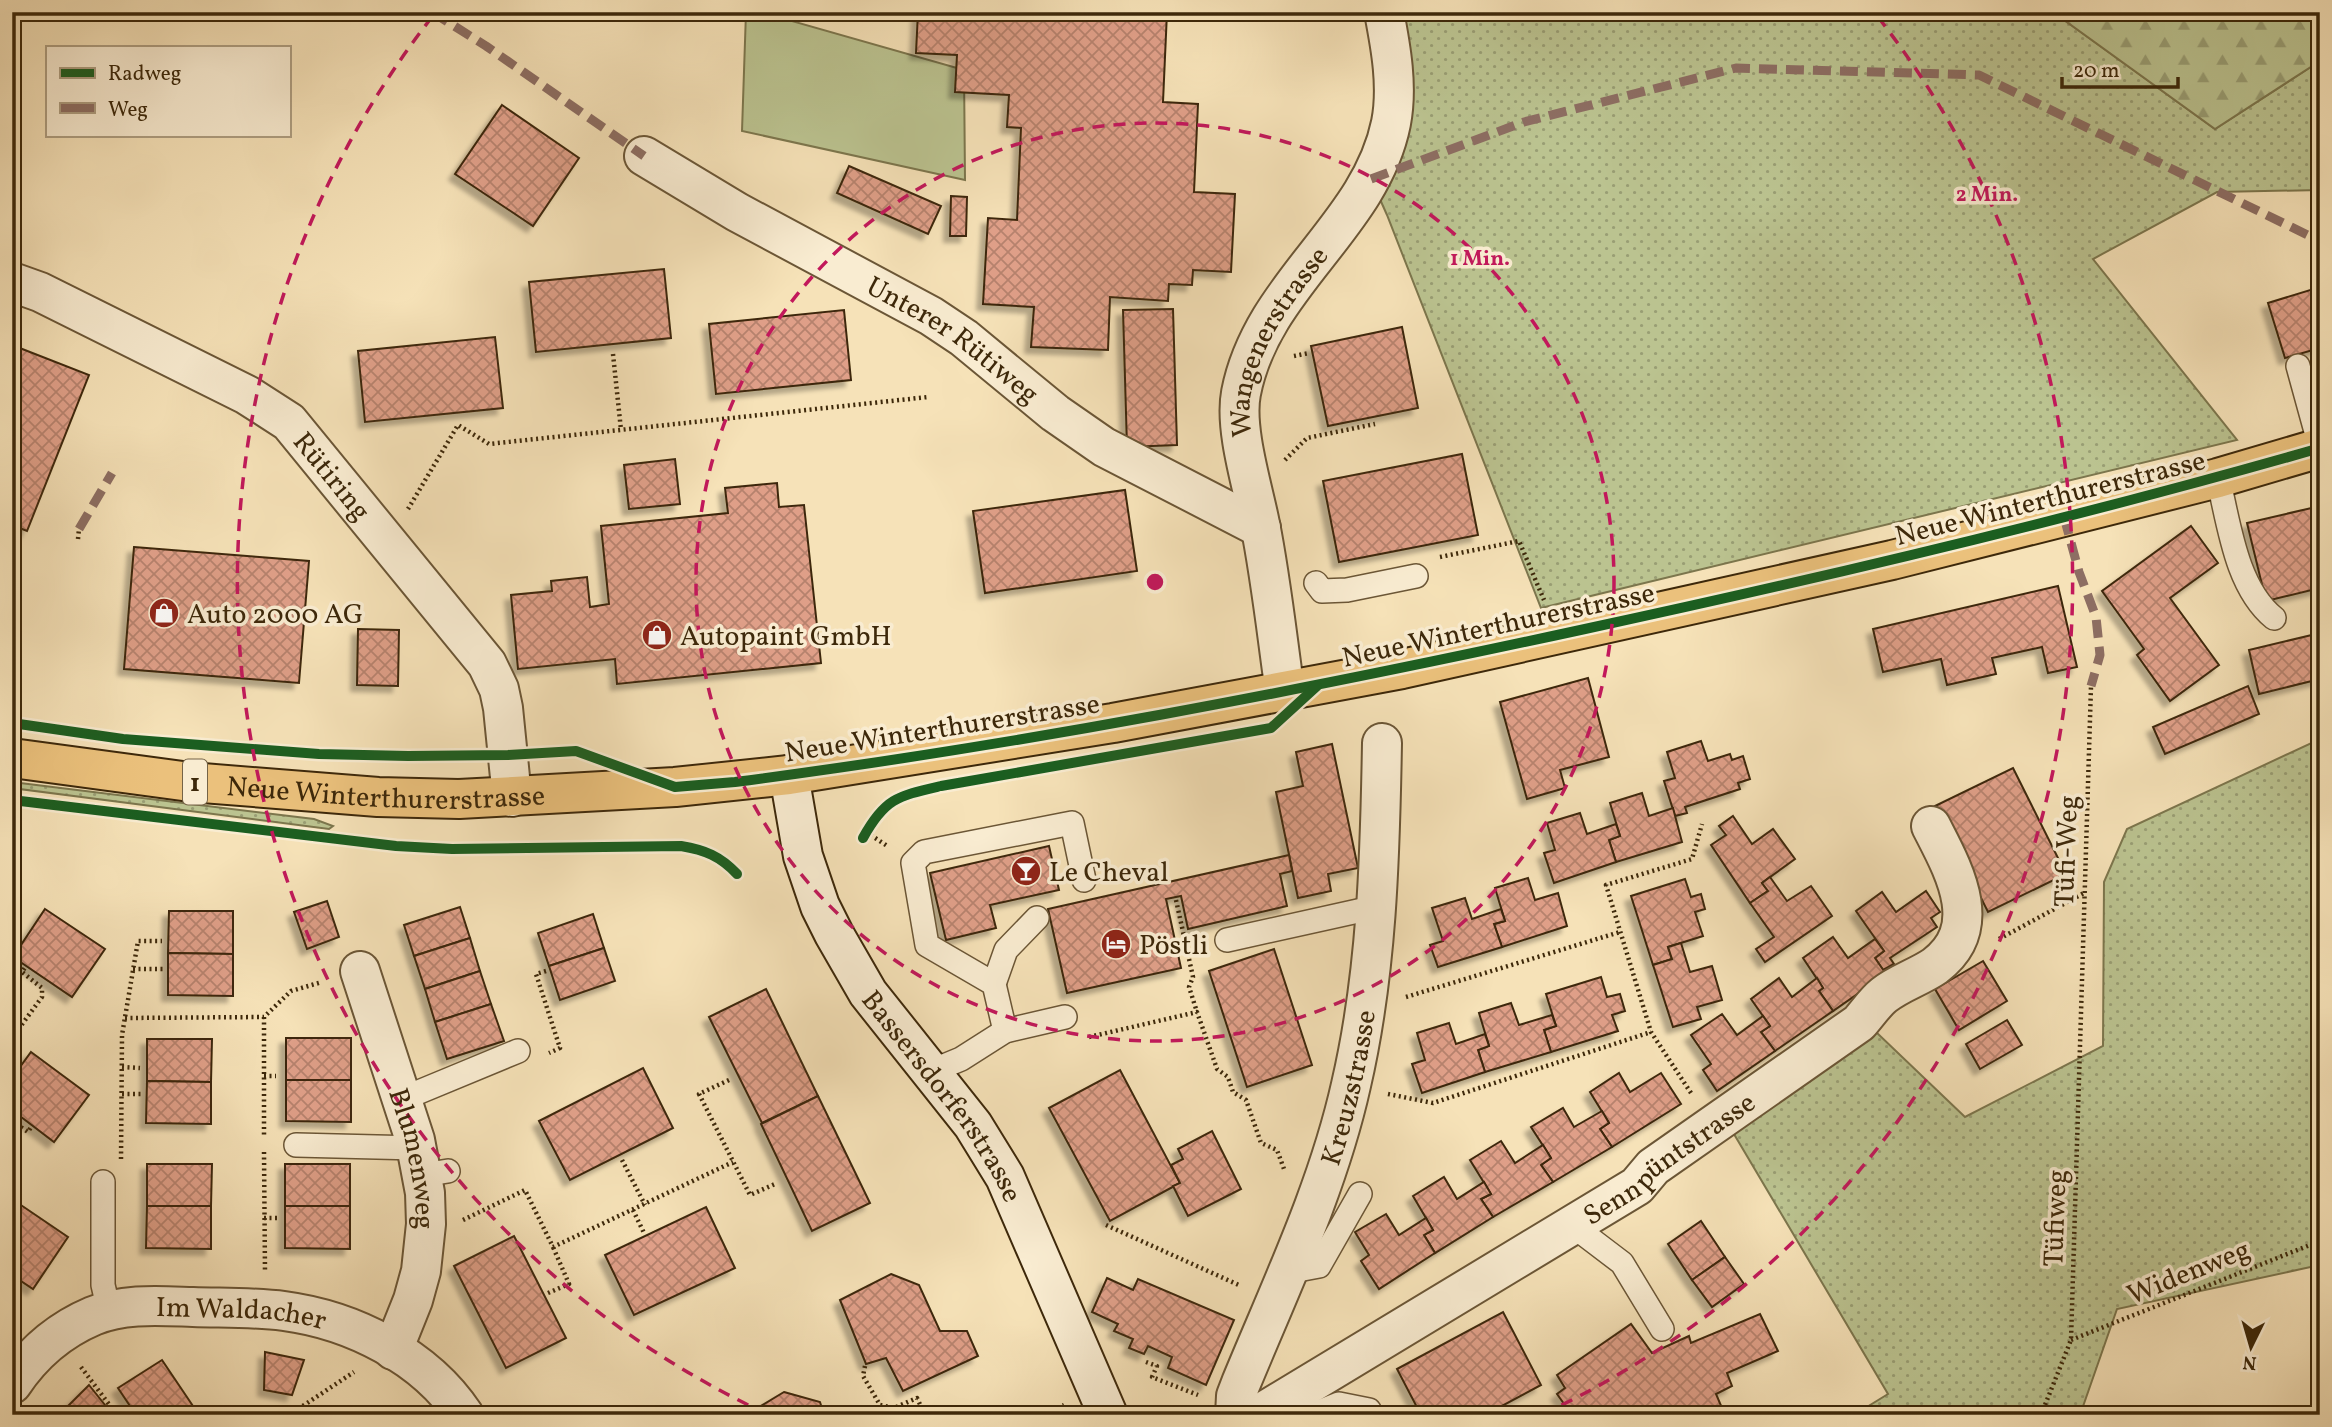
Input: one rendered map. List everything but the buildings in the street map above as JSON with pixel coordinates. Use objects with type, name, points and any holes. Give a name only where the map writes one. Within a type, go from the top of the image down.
[{"type":"main road","name":"Neue Winterthurerstrasse","points":[[12,758],[119,773],[264,788],[378,797],[459,799],[675,788],[789,775],[1100,726],[1456,657],[1892,561],[2218,478],[2320,447]]},
{"type":"street","name":"Wangenerstrasse","points":[[1285,692],[1261,528],[1239,421],[1240,395],[1255,347],[1268,322],[1289,288],[1353,206],[1371,179],[1384,150],[1394,95],[1384,12]]},
{"type":"street","name":"Unterer Rütiweg","points":[[644,156],[737,212],[931,316],[964,338],[1055,413],[1104,447],[1261,528]]},
{"type":"street","name":"Rütiring","points":[[12,282],[40,292],[247,395],[289,422],[487,664],[499,689],[503,708],[512,797]]},
{"type":"street","name":"Kreuzstrasse","points":[[1242,1413],[1241,1383],[1329,1165],[1351,1085],[1370,981],[1379,880],[1382,743]]},
{"type":"street","name":"Bassersdorferstrasse","points":[[789,775],[803,856],[820,906],[868,993],[932,1071],[972,1125],[1005,1177],[1108,1415]]},
{"type":"street","points":[[1931,826],[1954,871],[1961,894],[1962,920],[1959,934],[1948,954]]},
{"type":"street","name":"Sennpüntstrasse","points":[[1242,1413],[1302,1408],[1572,1225],[1637,1186],[1653,1167],[1859,1023],[1884,995],[1932,968],[1948,954]]},
{"type":"street","name":"Blumenweg","points":[[360,971],[402,1099],[429,1165],[421,1271],[413,1300],[388,1346]]},
{"type":"street","name":"Im Waldacher","points":[[12,1384],[24,1345],[109,1311],[158,1306],[265,1308],[342,1325],[388,1346],[431,1378],[464,1415]]},
{"type":"lane","points":[[2298,366],[2320,447]]},
{"type":"lane","points":[[2218,478],[2245,582],[2262,608],[2274,618]]},
{"type":"lane","points":[[1316,583],[1322,591],[1347,590],[1416,576]]},
{"type":"lane","points":[[994,984],[928,945],[913,863],[924,852],[1072,823],[1084,880]]},
{"type":"lane","points":[[1227,940],[1376,907]]},
{"type":"lane","points":[[1005,1031],[994,984],[1006,950],[1037,918]]},
{"type":"lane","points":[[932,1071],[961,1059],[1005,1031],[1065,1017]]},
{"type":"lane","points":[[402,1099],[518,1051]]},
{"type":"lane","points":[[296,1145],[429,1165]]},
{"type":"lane","points":[[103,1182],[103,1285],[109,1311]]},
{"type":"lane","points":[[1287,1272],[1319,1266],[1360,1194]]},
{"type":"lane","points":[[1572,1225],[1622,1263],[1662,1329]]},
{"type":"lane","points":[[1302,1408],[1339,1404],[1369,1410],[1372,1415]]},
{"type":"path","points":[[613,354],[621,430]]},
{"type":"path","points":[[387,543],[458,425],[489,444],[928,397]]},
{"type":"path","points":[[1277,469],[1307,438],[1375,424]]},
{"type":"path","points":[[78,539],[79,528]]},
{"type":"path","points":[[1702,824],[1692,859],[1605,885],[1651,1032],[1713,1126]]},
{"type":"path","points":[[866,832],[890,847]]},
{"type":"path","points":[[1948,954],[1957,962],[2084,893]]},
{"type":"path","points":[[1176,900],[1193,977],[1189,987],[1217,1069],[1228,1077],[1233,1092],[1246,1100],[1261,1143],[1278,1150],[1286,1172]]},
{"type":"path","points":[[1364,1010],[1620,932]]},
{"type":"path","points":[[121,1168],[122,1035],[133,969],[138,942],[162,941]]},
{"type":"path","points":[[12,1038],[42,997],[44,985],[22,972],[26,966]]},
{"type":"path","points":[[133,969],[163,969]]},
{"type":"path","points":[[125,1018],[264,1017],[291,991],[360,971]]},
{"type":"path","points":[[536,974],[546,971]]},
{"type":"path","points":[[1088,1037],[1197,1012]]},
{"type":"path","points":[[264,1017],[265,1308]]},
{"type":"path","points":[[1351,1085],[1433,1103],[1651,1032]]},
{"type":"path","points":[[122,1068],[140,1068]]},
{"type":"path","points":[[264,1076],[276,1076]]},
{"type":"path","points":[[729,1080],[699,1094],[750,1195],[775,1184]]},
{"type":"path","points":[[122,1094],[141,1094]]},
{"type":"path","points":[[13,1118],[28,1132],[31,1127]]},
{"type":"path","points":[[622,1160],[645,1205]]},
{"type":"path","points":[[553,1247],[733,1162]]},
{"type":"path","points":[[425,1239],[525,1190],[569,1284],[548,1293]]},
{"type":"path","points":[[633,1210],[644,1233]]},
{"type":"path","points":[[264,1218],[279,1218]]},
{"type":"path","points":[[1106,1225],[1242,1287]]},
{"type":"path","points":[[289,1415],[372,1361],[388,1346]]},
{"type":"path","points":[[1146,1362],[1157,1366],[1153,1377],[1242,1413]]},
{"type":"path","points":[[79,1365],[118,1415],[128,1409]]},
{"type":"path","points":[[864,1366],[863,1376],[880,1405],[894,1408],[917,1398],[925,1415]]},
{"type":"path","points":[[1043,1415],[1068,1404]]},
{"type":"green space","points":[[746,12],[760,12],[964,70],[965,180],[742,131]]},
{"type":"green space","points":[[1384,12],[2053,12],[2215,129],[2320,61],[2320,190],[2217,192],[2093,259],[2237,440],[1541,608],[1371,179]]},
{"type":"green space","points":[[2053,12],[2320,12],[2320,61],[2215,129]]},
{"type":"green space","points":[[2320,739],[2320,1265],[2117,1309],[2080,1415],[1854,1415],[1888,1394],[1731,1129],[1875,1031],[1965,1117],[2103,1046],[2104,882],[2127,829]]},
{"type":"green space","points":[[12,782],[314,819],[333,826],[329,829],[12,788]]},
{"type":"marked path","points":[[432,12],[486,46],[644,156]]},
{"type":"marked path","points":[[1371,179],[1524,122],[1736,68],[1979,75],[2320,241]]},
{"type":"marked path","points":[[79,529],[112,473]]},
{"type":"marked path","points":[[2064,517],[2079,572],[2096,617],[2100,655],[2091,686]]},
{"type":"cycle path","points":[[12,723],[123,739],[319,754],[508,755],[576,751],[675,787],[735,782],[949,751],[1162,715],[1480,652],[1954,545],[2320,448]]},
{"type":"cycle path","points":[[863,838],[878,814],[903,796],[941,786],[1271,728],[1317,686]]},
{"type":"cycle path","points":[[12,800],[396,846],[452,849],[681,846],[712,855],[737,874]]},
{"type":"place","name":"Auto 2000 AG","points":[[164,613]]},
{"type":"place","name":"Autopaint GmbH","points":[[657,635]]},
{"type":"place","name":"Le Cheval","points":[[1026,871]]},
{"type":"place","name":"Pöstli","points":[[1116,944]]}]
